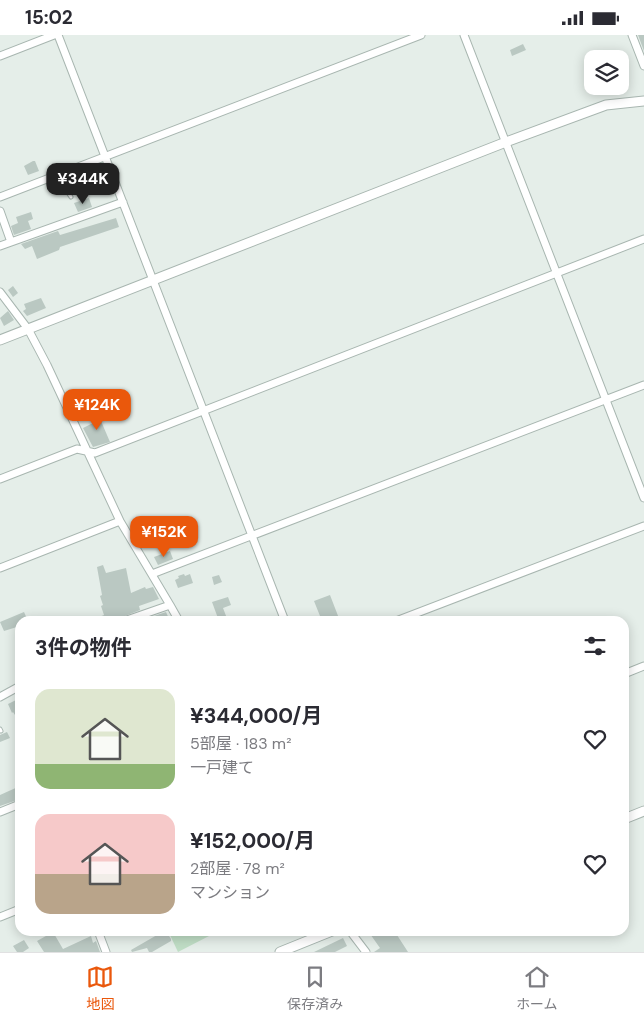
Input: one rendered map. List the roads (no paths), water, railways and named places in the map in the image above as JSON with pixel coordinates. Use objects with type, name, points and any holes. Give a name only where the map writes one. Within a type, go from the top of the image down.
[{"type":"street","points":[[0,56],[54,35]]},
{"type":"street","points":[[58,35],[283,616]]},
{"type":"street","points":[[0,197],[421,35]]},
{"type":"street","points":[[464,35],[644,498]]},
{"type":"street","points":[[632,35],[644,66]]},
{"type":"street","points":[[0,340],[506,142],[606,105],[644,101]]},
{"type":"street","points":[[0,246],[123,203]]},
{"type":"street","points":[[0,211],[11,242]]},
{"type":"street","points":[[0,479],[77,449],[95,453],[644,239]]},
{"type":"street","points":[[0,292],[28,329],[47,365],[120,521],[176,616]]},
{"type":"street","points":[[152,574],[644,385]]},
{"type":"street","points":[[0,567],[120,521]]},
{"type":"street","points":[[409,616],[644,526]]},
{"type":"street","points":[[138,616],[170,605]]},
{"type":"street","points":[[629,672],[644,667]]},
{"type":"street","points":[[0,697],[15,689]]},
{"type":"street","points":[[0,812],[15,807]]},
{"type":"street","points":[[629,817],[644,811]]},
{"type":"street","points":[[0,917],[15,911]]},
{"type":"street","points":[[100,936],[106,952]]},
{"type":"street","points":[[280,952],[320,936]]},
{"type":"street","points":[[354,936],[366,952]]},
{"type":"lane","points":[[57,176],[71,197]]}]
